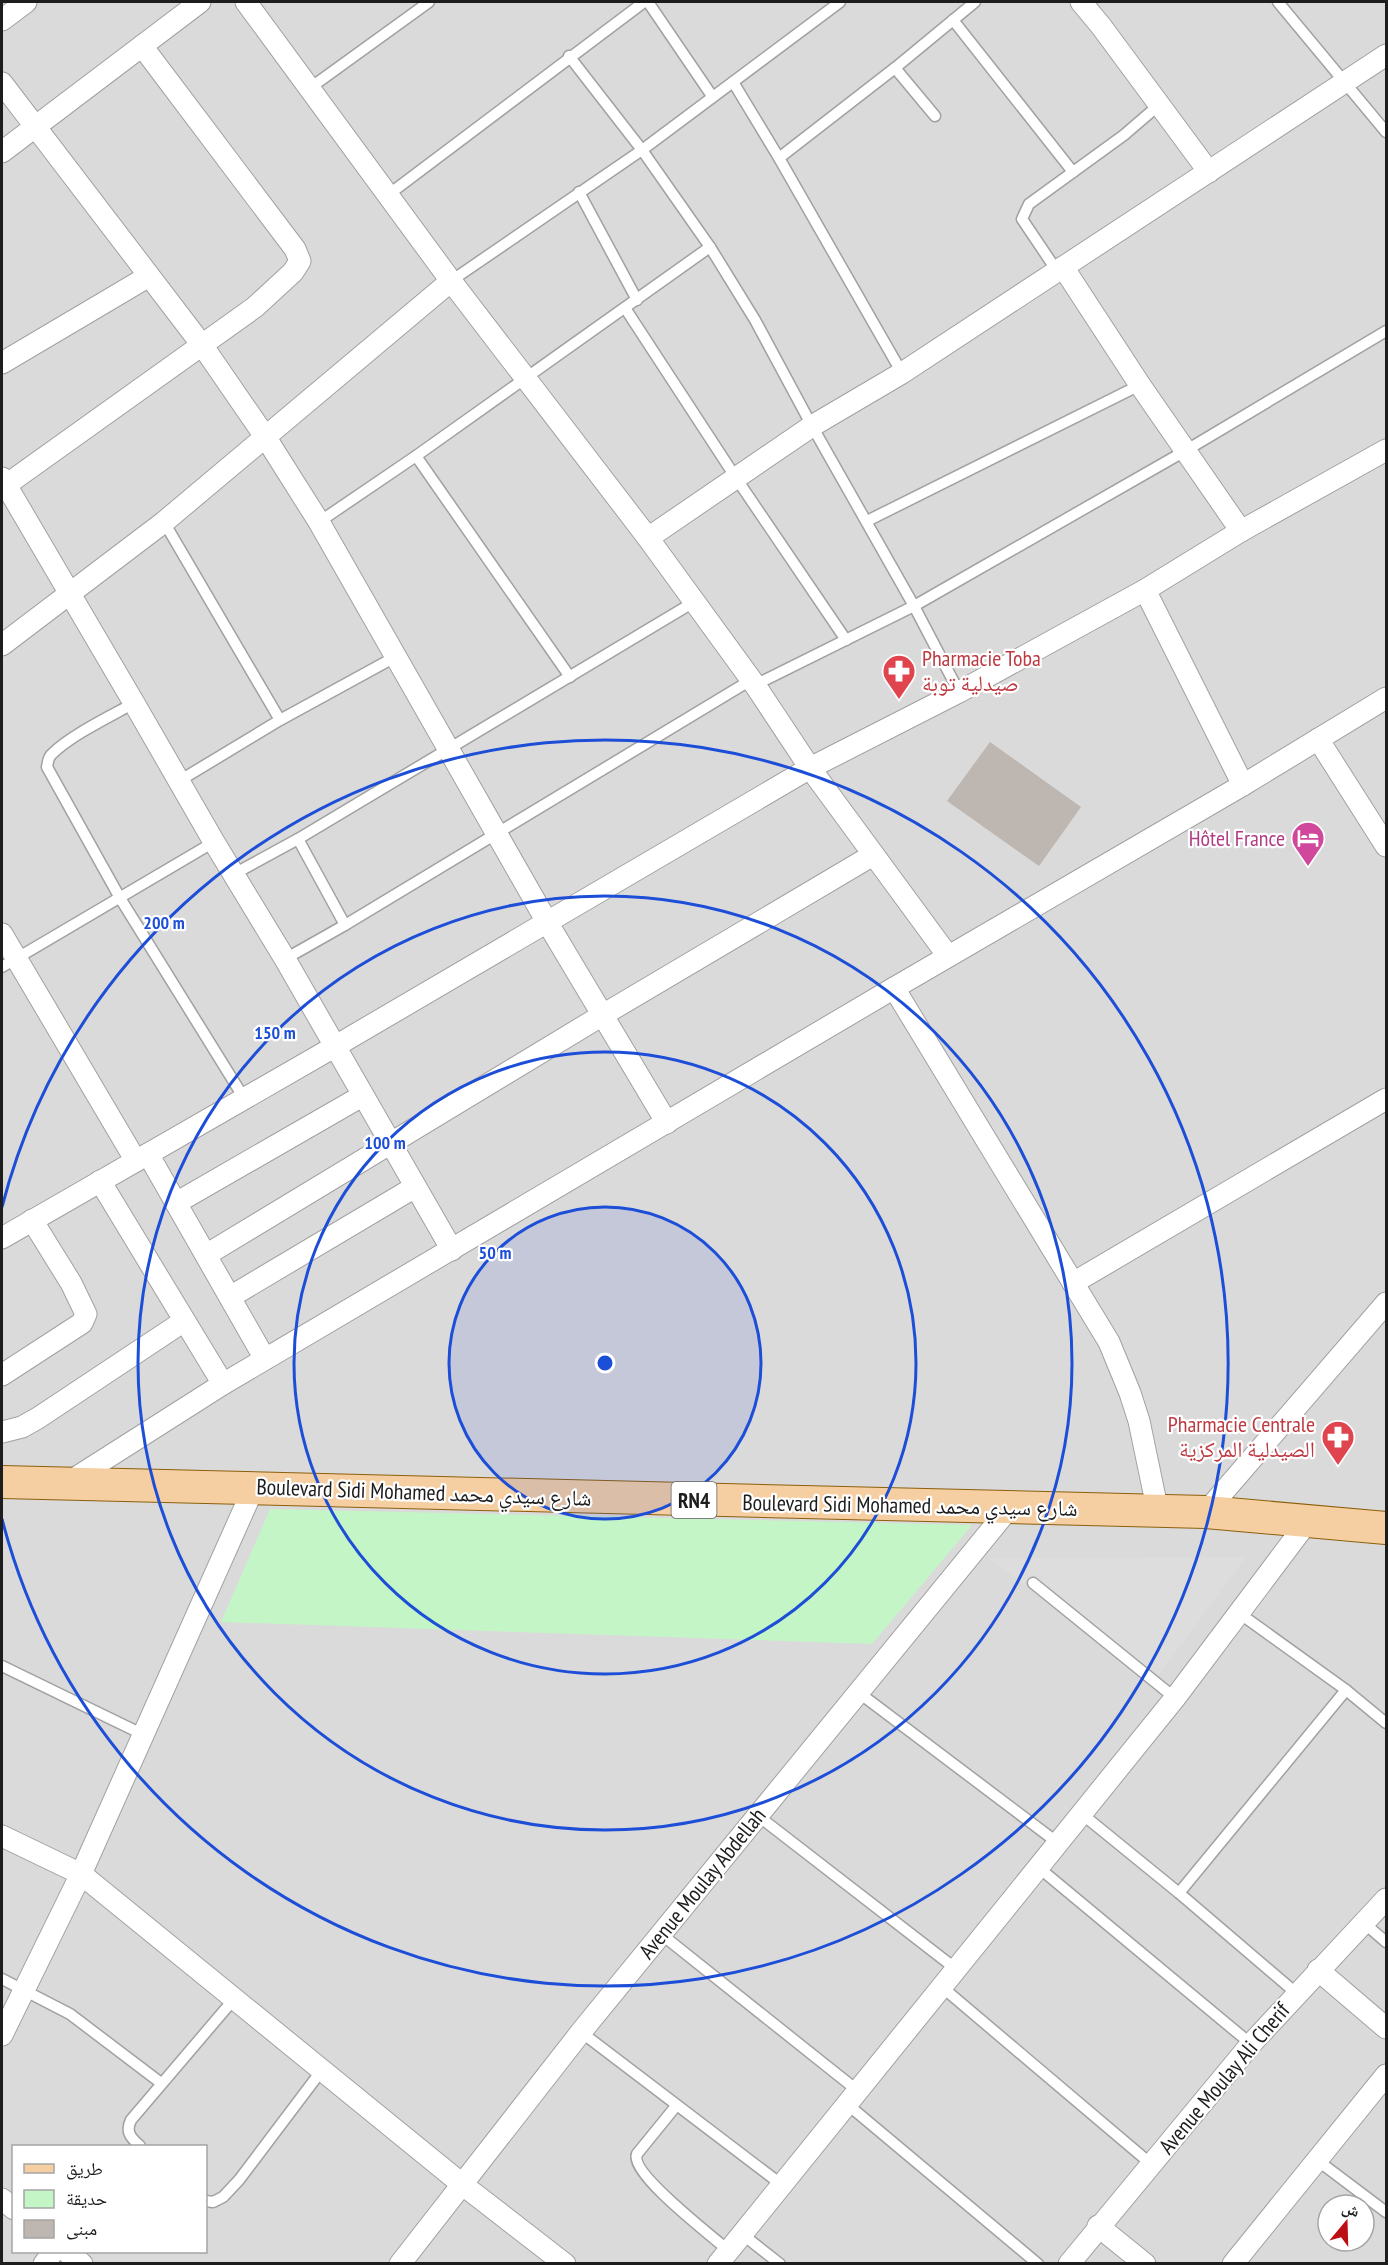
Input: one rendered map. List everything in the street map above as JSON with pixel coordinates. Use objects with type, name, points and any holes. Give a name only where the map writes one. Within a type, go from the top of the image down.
[{"type":"main road","name":"Boulevard Sidi Mohamed شارع سيدي محمد","points":[[2,1482],[1206,1512],[1386,1528]]},
{"type":"street","points":[[2,20],[26,2]]},
{"type":"street","points":[[2,152],[200,2]]},
{"type":"street","points":[[246,2],[451,281],[648,538],[753,682],[810,768],[948,956]]},
{"type":"street","points":[[1081,2],[1209,172]]},
{"type":"street","points":[[142,46],[300,255],[299,266],[276,290],[202,345],[4,482],[285,959],[389,1144],[452,1250]]},
{"type":"street","points":[[648,538],[812,426],[902,373],[1386,56]]},
{"type":"street","points":[[2,82],[202,345],[266,438],[319,522],[601,1016],[667,1123]]},
{"type":"street","points":[[1060,269],[1241,531]]},
{"type":"street","points":[[2,363],[149,276]]},
{"type":"street","points":[[2,644],[164,522],[451,281]]},
{"type":"street","points":[[2,1238],[334,1047],[810,768],[959,692],[1145,590],[1241,531],[1386,450]]},
{"type":"street","points":[[1145,590],[1243,785]]},
{"type":"street","points":[[69,1482],[223,1384],[948,956],[1243,785],[1386,698]]},
{"type":"street","points":[[1318,738],[1386,846]]},
{"type":"street","points":[[206,1255],[601,1016],[873,855]]},
{"type":"street","points":[[2,934],[9,963],[176,1203],[265,1359]]},
{"type":"street","points":[[894,988],[1108,1342],[1130,1393],[1139,1421],[1158,1512]]},
{"type":"street","points":[[176,1203],[362,1096]]},
{"type":"street","points":[[1073,1283],[1386,1099]]},
{"type":"street","points":[[100,1181],[223,1384]]},
{"type":"street","points":[[230,1297],[415,1187]]},
{"type":"street","points":[[2,1375],[82,1323],[86,1314],[71,1283],[33,1220]]},
{"type":"street","points":[[1206,1512],[1386,1303]]},
{"type":"street","points":[[2,1432],[22,1427],[38,1418],[184,1321]]},
{"type":"street","points":[[2,2035],[81,1874],[254,1487]]},
{"type":"street","name":"Avenue Moulay Abdellah","points":[[400,2264],[581,2032],[1010,1507]]},
{"type":"street","points":[[730,2250],[1175,1698],[1308,1521]]},
{"type":"street","points":[[2,1836],[81,1874],[463,2185],[565,2264]]},
{"type":"street","name":"Avenue Moulay Ali Cherif","points":[[1069,2264],[1098,2226],[1251,2044],[1296,1993],[1386,1899]]},
{"type":"street","points":[[1318,1970],[1386,2028]]},
{"type":"street","points":[[1233,2264],[1386,2075]]},
{"type":"street","points":[[1098,2226],[1145,2264]]},
{"type":"street","points":[[68,2253],[82,2264]]},
{"type":"lane","points":[[310,88],[429,2]]},
{"type":"lane","points":[[388,195],[569,56],[646,2],[712,96]]},
{"type":"lane","points":[[451,281],[642,150],[840,2]]},
{"type":"lane","points":[[779,158],[895,69],[975,2]]},
{"type":"lane","points":[[1278,2],[1386,132]]},
{"type":"lane","points":[[953,20],[1073,172]]},
{"type":"lane","points":[[569,56],[642,150],[710,247],[755,320],[914,606],[959,692]]},
{"type":"lane","points":[[895,69],[935,116]]},
{"type":"lane","points":[[733,82],[902,373]]},
{"type":"lane","points":[[1060,269],[1022,219],[1029,204],[1160,104]]},
{"type":"lane","points":[[579,192],[637,300]]},
{"type":"lane","points":[[319,522],[416,456],[710,247]]},
{"type":"lane","points":[[625,308],[736,478],[846,640]]},
{"type":"lane","points":[[285,959],[345,925],[495,832],[753,682],[914,606],[1185,451],[1386,331]]},
{"type":"lane","points":[[867,521],[1140,385]]},
{"type":"lane","points":[[416,456],[570,677]]},
{"type":"lane","points":[[164,522],[280,720]]},
{"type":"lane","points":[[234,874],[449,749],[694,602]]},
{"type":"lane","points":[[179,780],[280,720],[395,657]]},
{"type":"lane","points":[[134,703],[97,723],[55,751],[48,759],[47,767],[120,898],[244,1098]]},
{"type":"lane","points":[[298,838],[345,925]]},
{"type":"lane","points":[[9,963],[214,842]]},
{"type":"lane","points":[[1033,1583],[1175,1698]]},
{"type":"lane","points":[[1239,1613],[1346,1690],[1386,1723]]},
{"type":"lane","points":[[2,1666],[142,1734]]},
{"type":"lane","points":[[1179,1893],[1346,1690]]},
{"type":"lane","points":[[858,1692],[1058,1843]]},
{"type":"lane","points":[[1082,1814],[1296,1993]]},
{"type":"lane","points":[[757,1815],[956,1970]]},
{"type":"lane","points":[[1038,1867],[1251,2044]]},
{"type":"lane","points":[[1364,1923],[1386,1942]]},
{"type":"lane","points":[[661,1934],[852,2097],[1038,2264]]},
{"type":"lane","points":[[2,1979],[70,2014],[161,2083]]},
{"type":"lane","points":[[942,1987],[1150,2164]]},
{"type":"lane","points":[[139,2145],[129,2134],[130,2120],[234,1999]]},
{"type":"lane","points":[[581,2032],[782,2185]]},
{"type":"lane","points":[[207,2202],[224,2197],[239,2180],[322,2070]]},
{"type":"lane","points":[[676,2106],[637,2154],[635,2158],[637,2165],[650,2182],[730,2250],[780,2264]]},
{"type":"lane","points":[[1317,2160],[1386,2212]]},
{"type":"shaded area","points":[[2,2],[1386,2],[1386,2263],[2,2264]]},
{"type":"shaded area","points":[[1246,1557],[1152,1684],[989,1558]]},
{"type":"green space","points":[[270,1509],[972,1525],[872,1644],[221,1622]]},
{"type":"building","points":[[990,742],[1081,807],[1039,866],[947,801]]},
{"type":"place","name":"Pharmacie Toba صيدلية توبة","points":[[899,700]]},
{"type":"place","name":"Hôtel France","points":[[1308,867]]},
{"type":"place","name":"Pharmacie Centrale الصيدلية المركزية","points":[[1338,1466]]}]
